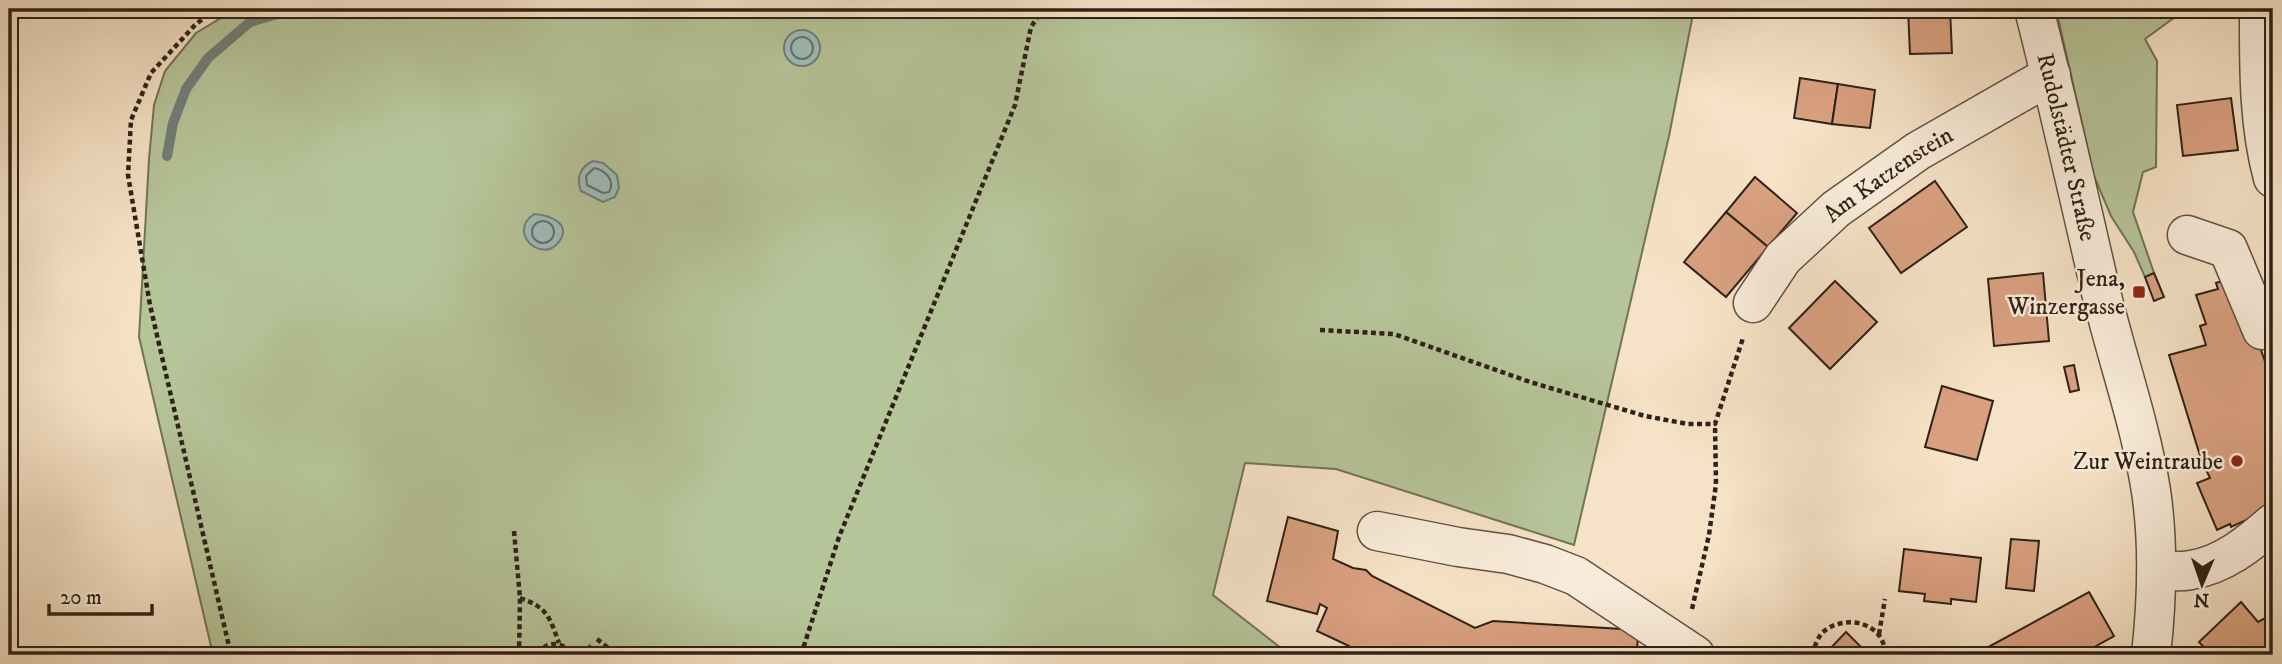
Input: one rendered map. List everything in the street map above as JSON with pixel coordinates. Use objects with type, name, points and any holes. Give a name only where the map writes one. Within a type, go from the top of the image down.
[{"type":"street","name":"Rudolstädter Straße","points":[[2034,9],[2075,171],[2099,284],[2140,441],[2155,522],[2157,571],[2151,655]]},
{"type":"street","points":[[2259,9],[2259,68],[2273,178]]},
{"type":"street","name":"Am Katzenstein","points":[[1753,303],[1783,258],[1836,209],[1918,151],[2051,75]]},
{"type":"street","points":[[2187,235],[2228,249],[2262,306]]},
{"type":"street","points":[[2157,571],[2190,570],[2221,562],[2273,523]]},
{"type":"street","points":[[1377,531],[1508,554],[1545,564],[1576,576],[1689,651]]},
{"type":"path","points":[[215,9],[195,25],[151,73],[131,120],[128,175],[150,305],[231,655]]},
{"type":"path","points":[[801,655],[839,537],[1015,105],[1031,27],[1043,9]]},
{"type":"path","points":[[1689,651],[1716,484],[1715,424],[1753,303]]},
{"type":"path","points":[[1320,330],[1394,334],[1530,382],[1645,416],[1688,424],[1715,424]]},
{"type":"path","points":[[514,531],[520,598],[519,655]]},
{"type":"path","points":[[520,598],[539,605],[548,614],[559,643]]},
{"type":"path","points":[[1885,599],[1879,634],[1886,655]]},
{"type":"path","points":[[1812,655],[1821,635],[1831,627],[1843,623],[1868,626],[1879,634]]},
{"type":"path","points":[[597,639],[617,655]]},
{"type":"path","points":[[539,655],[548,644],[559,643],[576,655]]},
{"type":"path","points":[[588,646],[599,655]]},
{"type":"green space","points":[[236,9],[1694,9],[1669,136],[1574,545],[1336,469],[1245,463],[1213,595],[1290,655],[213,655],[139,337],[154,105],[165,71],[196,33]]},
{"type":"green space","points":[[2056,9],[2186,9],[2145,39],[2157,61],[2156,167],[2143,172],[2133,212],[2154,273],[2145,277],[2134,252],[2111,216],[2094,176]]},
{"type":"water","points":[[802,30],[815,35],[820,48],[815,61],[802,66],[789,61],[784,48],[789,35]]},
{"type":"water","points":[[593,161],[603,163],[617,175],[619,188],[615,197],[603,202],[581,191],[579,177],[582,170]]},
{"type":"water","points":[[534,214],[553,219],[562,226],[562,237],[550,249],[536,247],[525,237],[527,221]]},
{"type":"building","points":[[1908,9],[1950,9],[1952,53],[1910,54]]},
{"type":"building","points":[[1800,78],[1838,84],[1832,124],[1794,118]]},
{"type":"building","points":[[1838,84],[1875,90],[1870,128],[1832,124]]},
{"type":"building","points":[[2231,98],[2238,150],[2183,156],[2177,105]]},
{"type":"building","points":[[1755,177],[1797,213],[1768,247],[1726,212]]},
{"type":"building","points":[[1935,181],[1967,227],[1901,273],[1869,228]]},
{"type":"building","points":[[1726,212],[1768,247],[1726,297],[1684,262]]},
{"type":"building","points":[[2043,273],[2049,341],[1994,346],[1988,279]]},
{"type":"building","points":[[2154,273],[2164,297],[2154,301],[2145,277]]},
{"type":"building","points":[[2235,277],[2273,384],[2266,387],[2273,410],[2273,508],[2231,527],[2230,524],[2217,530],[2197,483],[2210,478],[2201,459],[2169,355],[2206,345],[2200,326],[2206,324],[2196,295],[2218,289],[2216,283]]},
{"type":"building","points":[[1835,281],[1877,322],[1830,369],[1789,328]]},
{"type":"building","points":[[2074,365],[2079,390],[2070,392],[2064,367]]},
{"type":"building","points":[[1942,386],[1993,401],[1977,460],[1925,447]]},
{"type":"building","points":[[1288,517],[1338,531],[1333,559],[1353,568],[1366,570],[1372,576],[1475,628],[1493,621],[1638,630],[1637,655],[1350,655],[1349,646],[1317,631],[1327,608],[1320,604],[1317,614],[1267,601]]},
{"type":"building","points":[[2011,539],[2039,541],[2034,591],[2006,588]]},
{"type":"building","points":[[1904,549],[1981,558],[1976,602],[1951,599],[1951,604],[1924,601],[1925,594],[1899,591]]},
{"type":"building","points":[[2089,592],[2114,636],[2080,655],[1983,655],[1981,651]]},
{"type":"building","points":[[2241,602],[2258,622],[2273,614],[2273,655],[2211,655],[2199,642]]},
{"type":"building","points":[[1846,632],[1869,655],[1824,655]]},
{"type":"waterway","points":[[167,156],[173,123],[186,89],[208,58],[250,22],[294,9]]},
{"type":"place","name":"Jena, Winzergasse","points":[[2139,292]]},
{"type":"place","name":"Zur Weintraube","points":[[2237,461]]}]
